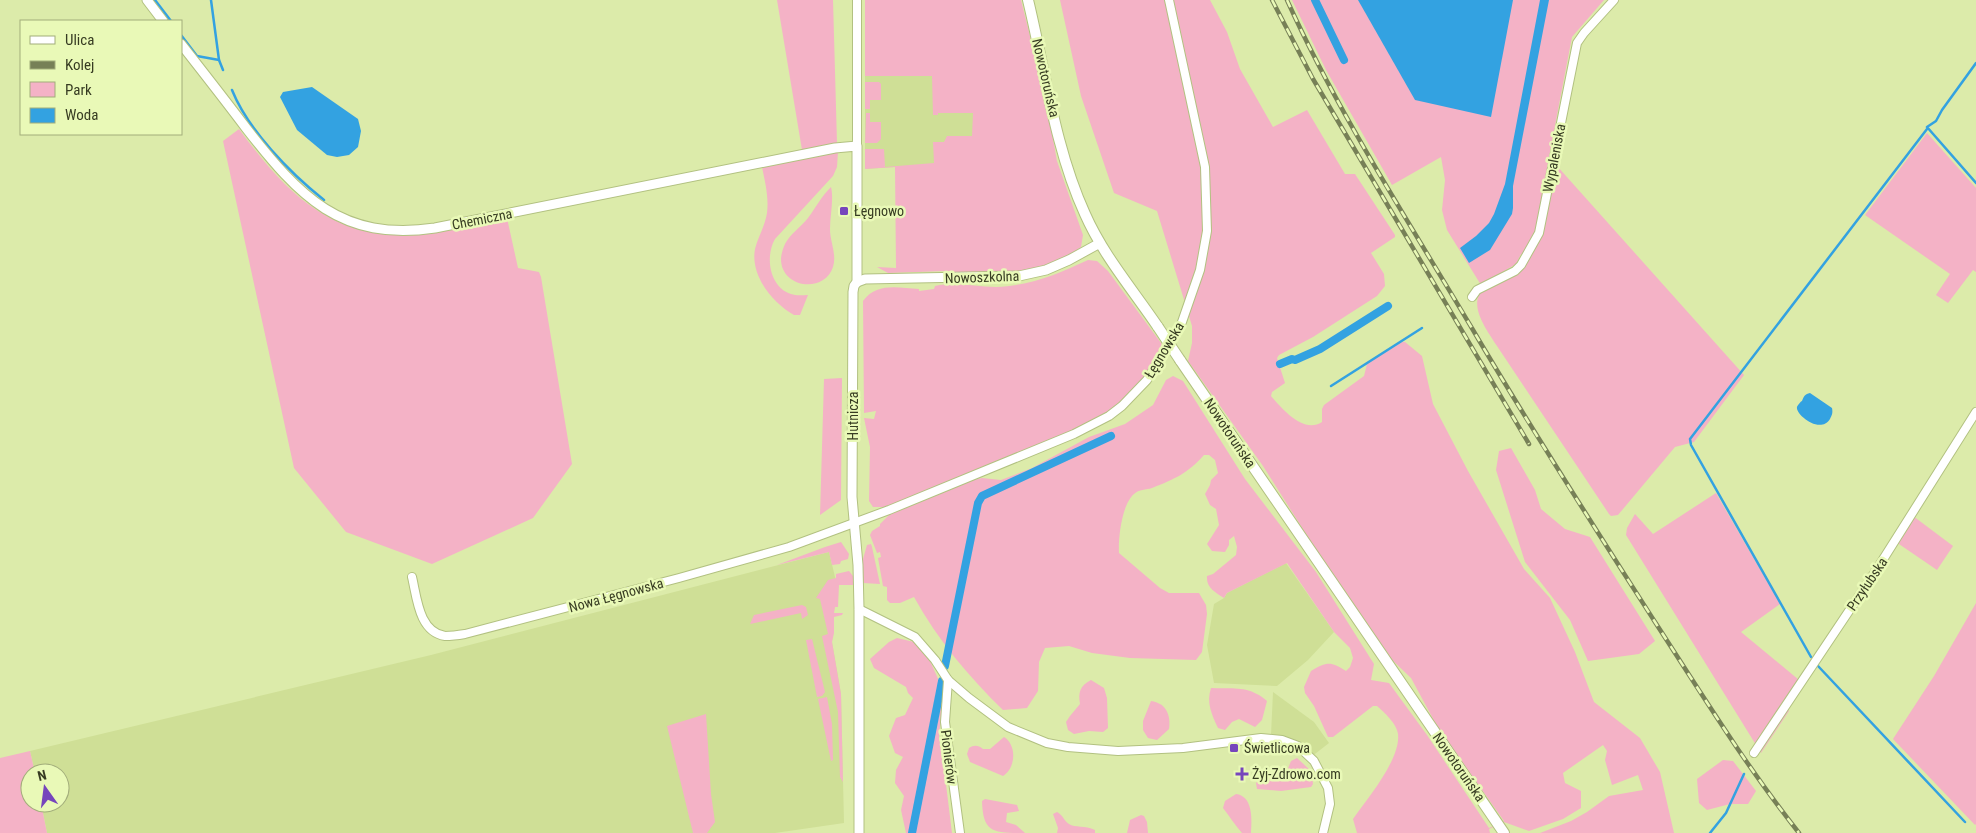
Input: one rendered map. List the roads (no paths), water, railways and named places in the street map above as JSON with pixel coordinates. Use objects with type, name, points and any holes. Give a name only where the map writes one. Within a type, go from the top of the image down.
[{"type":"main road","name":"Nowotoruńska","points":[[1028,0],[1067,165],[1084,214],[1100,243],[1504,833]]},
{"type":"street","points":[[147,0],[163,20]]},
{"type":"street","name":"Hutnicza","points":[[856,0],[857,282],[854,286],[853,302],[852,497],[858,565],[859,609],[859,833]]},
{"type":"street","name":"Łęgnowska","points":[[854,523],[1034,451],[1091,426],[1122,406],[1138,391],[1167,347],[1182,322],[1200,270],[1208,231],[1208,205],[1201,141],[1169,0]]},
{"type":"street","name":"Wypaleniska","points":[[1472,297],[1480,288],[1515,271],[1533,246],[1544,213],[1577,43],[1614,0]]},
{"type":"street","name":"Chemiczna","points":[[182,45],[275,165],[298,188],[329,212],[344,220],[376,229],[408,231],[435,228],[835,148],[857,146]]},
{"type":"street","name":"Nowoszkolna","points":[[857,282],[865,279],[1019,276],[1054,267],[1100,243]]},
{"type":"street","name":"Przyłubska","points":[[1754,753],[1877,569],[1976,412]]},
{"type":"street","name":"Nowa Łęgnowska","points":[[412,577],[422,618],[427,625],[438,634],[447,636],[465,634],[770,553],[854,523]]},
{"type":"street","points":[[859,609],[915,637],[935,660],[948,680],[1008,726],[1048,743],[1103,751],[1139,751],[1261,738],[1290,742],[1309,755],[1328,788],[1330,804],[1324,833]]},
{"type":"street","name":"Pionierów","points":[[948,680],[945,722],[960,833]]},
{"type":"water","points":[[1358,0],[1513,0],[1491,117],[1415,100]]},
{"type":"water","points":[[1540,0],[1549,0],[1513,186],[1512,214],[1490,250],[1469,263],[1460,248],[1489,223],[1505,184]]},
{"type":"water","points":[[312,87],[358,119],[361,131],[358,147],[349,155],[337,157],[327,155],[297,130],[280,97],[283,92]]},
{"type":"water","points":[[1810,393],[1832,408],[1830,419],[1826,423],[1820,425],[1809,422],[1797,410],[1797,406]]},
{"type":"waterway","points":[[155,0],[170,20]]},
{"type":"waterway","points":[[211,0],[219,60],[223,70]]},
{"type":"waterway","points":[[1315,0],[1344,60]]},
{"type":"waterway","points":[[182,36],[197,56],[219,60]]},
{"type":"waterway","points":[[1976,63],[1936,121],[1927,127],[1976,183]]},
{"type":"waterway","points":[[232,90],[248,120],[271,150],[324,200]]},
{"type":"waterway","points":[[1811,657],[1691,445],[1690,439],[1927,129]]},
{"type":"waterway","points":[[1280,364],[1292,359],[1295,360],[1320,349],[1388,306]]},
{"type":"waterway","points":[[1331,386],[1422,328]]},
{"type":"waterway","points":[[945,666],[978,503],[982,496],[1111,436]]},
{"type":"waterway","points":[[1818,666],[1965,822]]},
{"type":"waterway","points":[[912,833],[942,681]]},
{"type":"waterway","points":[[1710,833],[1726,813],[1744,774]]},
{"type":"railway","points":[[1272,0],[1313,79],[1529,444]]},
{"type":"railway","points":[[1287,0],[1307,43],[1352,126],[1517,404],[1742,756],[1799,833]]},
{"type":"place","name":"Łęgnowo","points":[[844,211]]},
{"type":"place","name":"Świetlicowa","points":[[1234,748]]},
{"type":"place","name":"Żyj-Zdrowo.com","points":[[1242,774]]}]
